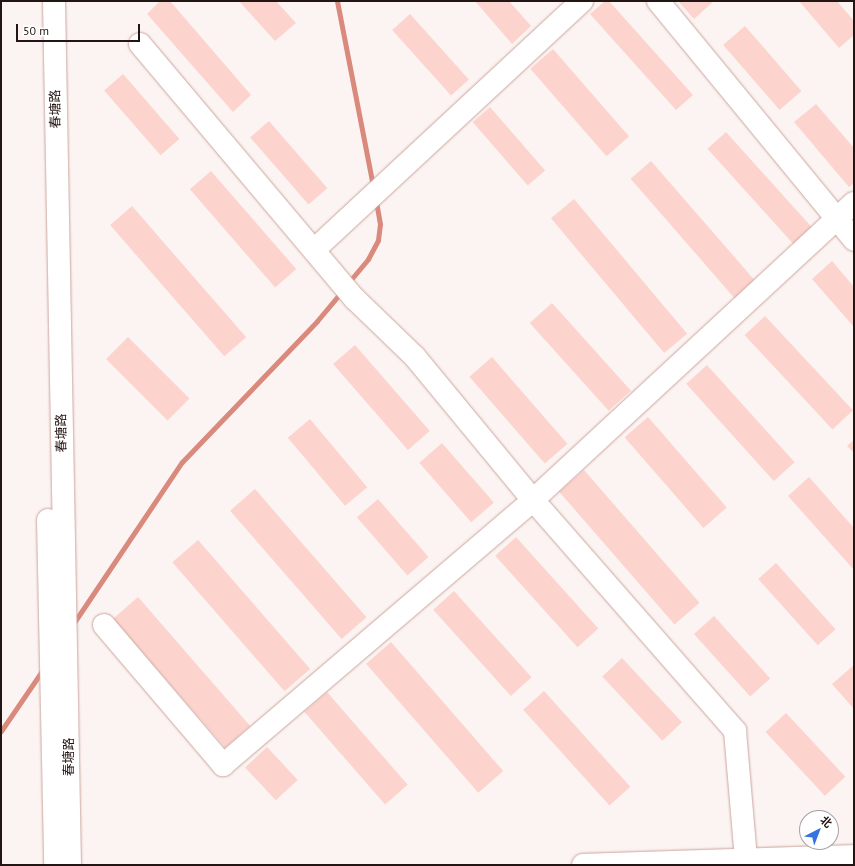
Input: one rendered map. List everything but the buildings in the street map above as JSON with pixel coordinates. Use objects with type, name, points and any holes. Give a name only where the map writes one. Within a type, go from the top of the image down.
[{"type":"street","name":"春塘路","points":[[39,1],[54,865]]},
{"type":"street","name":"春塘路","points":[[54,1],[68,655],[70,865]]},
{"type":"street","points":[[314,250],[582,1]]},
{"type":"street","points":[[658,1],[854,240]]},
{"type":"street","points":[[140,44],[355,299],[415,357],[533,500],[735,731],[746,859]]},
{"type":"street","points":[[104,625],[223,765],[533,500],[854,203]]},
{"type":"street","points":[[583,865],[854,856]]},
{"type":"waterway","points":[[337,1],[373,187]]},
{"type":"waterway","points":[[348,283],[368,259],[378,240],[380,224],[376,201]]},
{"type":"waterway","points":[[73,624],[182,462],[317,321],[342,291]]},
{"type":"waterway","points":[[1,731],[44,668]]}]
